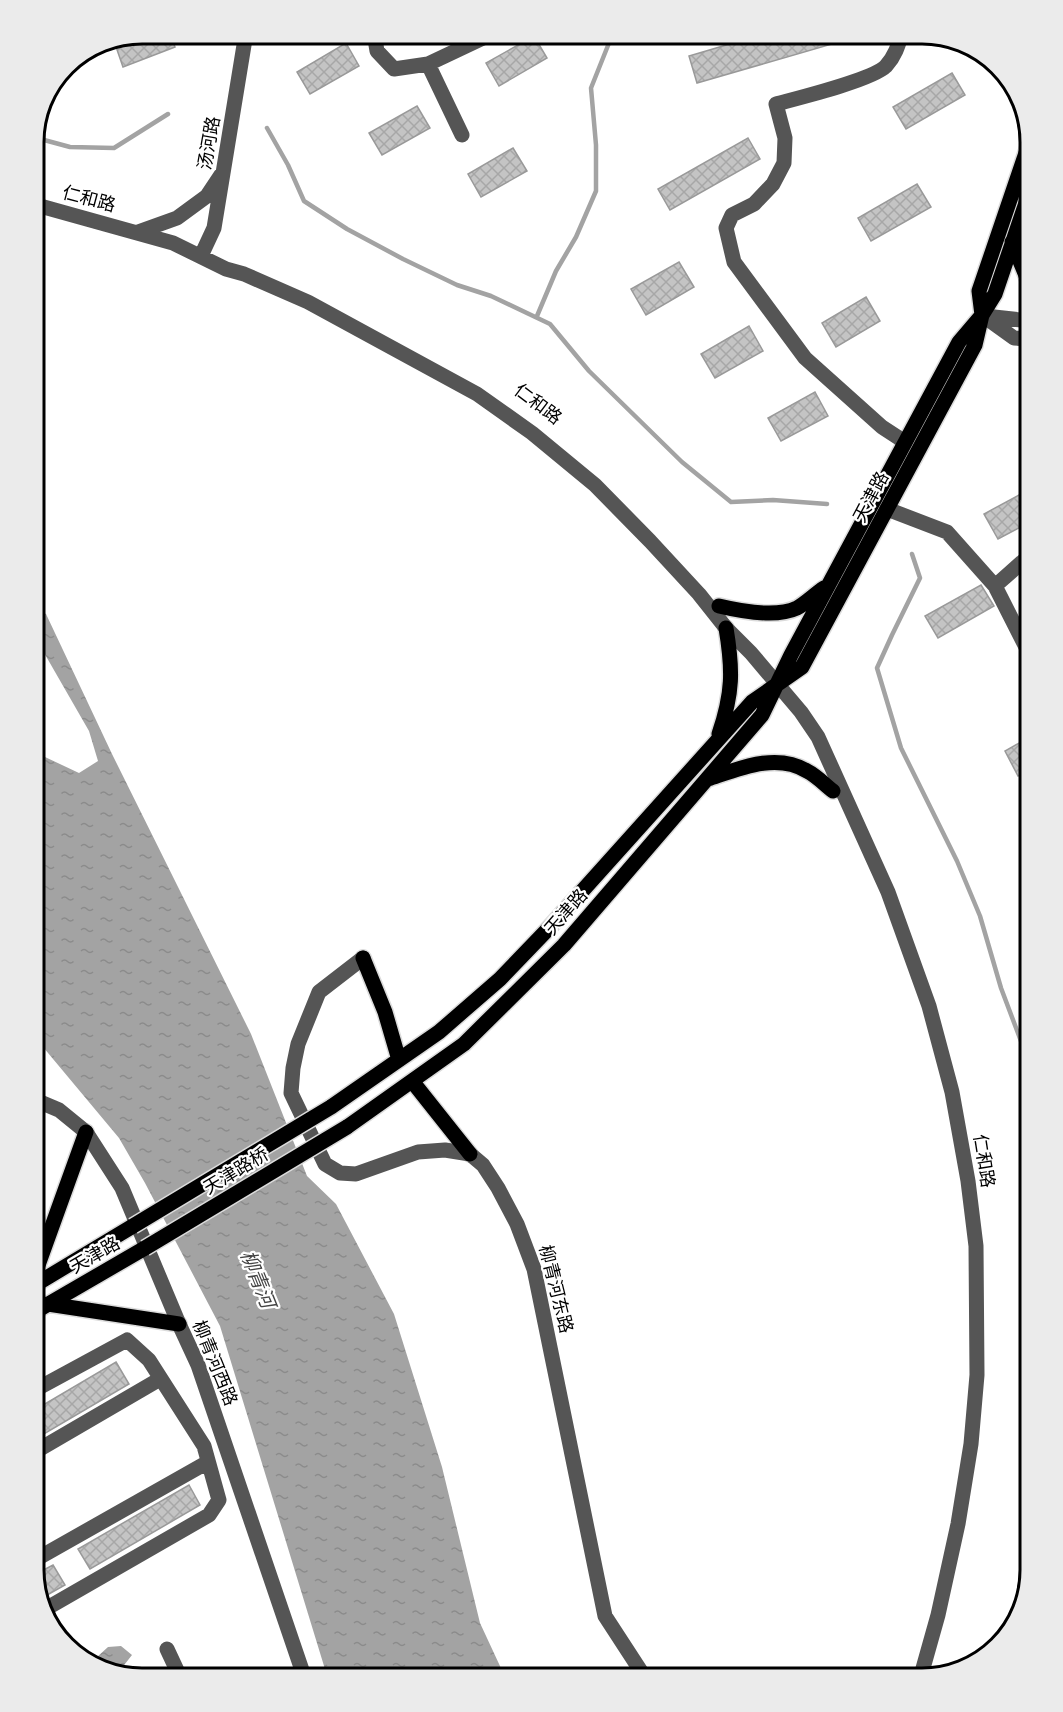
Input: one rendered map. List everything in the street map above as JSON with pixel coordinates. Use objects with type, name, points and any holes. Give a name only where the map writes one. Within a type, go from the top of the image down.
[{"type":"main road","name":"天津路","points":[[331,1107],[439,1032],[500,979],[549,928],[752,702],[802,667],[975,345],[982,315],[979,291],[1019,173]]},
{"type":"main road","name":"天津路","points":[[347,1127],[464,1044],[564,945],[762,715],[828,585],[959,342],[982,315],[995,294],[1019,222]]},
{"type":"main road","points":[[1012,242],[1019,259]]},
{"type":"main road","points":[[718,606],[744,612],[766,613],[796,608],[828,585]]},
{"type":"main road","points":[[717,741],[726,715],[732,674],[726,628]]},
{"type":"main road","points":[[705,780],[748,765],[778,762],[806,770],[833,791]]},
{"type":"main road","points":[[363,958],[385,1012],[399,1060]]},
{"type":"main road","points":[[412,1081],[470,1154]]},
{"type":"main road","name":"天津路桥","points":[[133,1226],[331,1107]]},
{"type":"main road","name":"天津路桥","points":[[145,1248],[347,1127]]},
{"type":"main road","points":[[44,1248],[86,1132]]},
{"type":"main road","name":"天津路","points":[[44,1279],[133,1226]]},
{"type":"main road","name":"天津路","points":[[44,1307],[145,1248]]},
{"type":"main road","points":[[48,1305],[178,1324]]},
{"type":"street","name":"汤河路","points":[[201,256],[214,228],[244,44]]},
{"type":"street","points":[[376,44],[377,51],[394,69],[428,64],[470,44]]},
{"type":"street","points":[[899,44],[896,53],[884,68],[862,78],[776,104],[785,138],[784,163],[773,184],[754,204],[732,215],[726,228],[734,262],[805,358],[882,427],[905,442]]},
{"type":"street","points":[[428,64],[462,135]]},
{"type":"street","points":[[138,232],[177,218],[207,196],[224,170]]},
{"type":"street","name":"仁和路","points":[[44,207],[173,243],[308,302],[477,394],[532,433],[595,485],[657,548],[726,628],[751,653],[801,712],[818,737],[888,892],[929,1006],[952,1092],[968,1181],[976,1246],[977,1375],[971,1443],[958,1524],[938,1615],[923,1668]]},
{"type":"street","name":"仁和路","points":[[44,216],[170,250],[247,267],[311,294],[481,388],[537,427],[600,479],[656,535],[756,647],[811,741],[880,895],[922,1008],[944,1093],[960,1182],[968,1247],[969,1374],[963,1443],[951,1523],[915,1668]]},
{"type":"street","points":[[982,315],[1019,320]]},
{"type":"street","points":[[982,315],[1014,338],[1019,338]]},
{"type":"street","points":[[887,509],[947,532],[995,586],[1019,633]]},
{"type":"street","points":[[995,586],[1019,565]]},
{"type":"street","points":[[363,958],[320,992],[298,1044],[293,1068],[291,1093],[325,1164],[340,1173],[356,1174],[418,1152],[445,1149],[470,1154]]},
{"type":"street","name":"柳青河西路","points":[[44,1104],[58,1110],[86,1132],[122,1188],[178,1324],[198,1365],[301,1668]]},
{"type":"street","name":"柳青河东路","points":[[470,1154],[483,1165],[498,1188],[517,1224],[534,1269],[605,1616],[639,1668]]},
{"type":"street","points":[[44,1385],[127,1340],[149,1360],[204,1446],[219,1500],[209,1515],[51,1606]]},
{"type":"street","points":[[44,1447],[160,1379]]},
{"type":"street","points":[[44,1555],[208,1462]]},
{"type":"street","points":[[167,1648],[176,1668]]},
{"type":"water","name":"柳青河","points":[[44,613],[251,1034],[307,1176],[336,1204],[394,1314],[442,1467],[480,1623],[501,1668],[325,1668],[220,1326],[119,1138],[44,1048],[44,756],[79,773],[98,761],[89,731],[44,653]]},
{"type":"water","points":[[121,1646],[132,1655],[123,1667],[97,1657],[108,1647]]},
{"type":"building","points":[[174,44],[175,47],[123,67],[116,47]]},
{"type":"building","points":[[344,44],[347,44],[359,66],[310,94],[297,72]]},
{"type":"building","points":[[520,44],[539,44],[547,58],[499,86],[486,63]]},
{"type":"building","points":[[730,44],[832,44],[697,83],[689,56]]},
{"type":"building","points":[[952,73],[965,95],[906,129],[893,107]]},
{"type":"building","points":[[417,106],[430,128],[382,155],[369,133]]},
{"type":"building","points":[[748,138],[760,159],[670,210],[658,189]]},
{"type":"building","points":[[513,148],[527,171],[481,197],[468,174]]},
{"type":"building","points":[[917,184],[931,207],[871,241],[858,218]]},
{"type":"building","points":[[679,262],[694,287],[646,315],[631,289]]},
{"type":"building","points":[[866,297],[880,321],[836,347],[822,323]]},
{"type":"building","points":[[749,326],[763,351],[715,378],[701,354]]},
{"type":"building","points":[[815,392],[828,416],[781,441],[768,418]]},
{"type":"building","points":[[1019,495],[1019,528],[998,539],[984,514]]},
{"type":"building","points":[[981,585],[994,606],[938,638],[925,616]]},
{"type":"building","points":[[1019,743],[1019,776],[1018,776],[1005,751]]},
{"type":"building","points":[[116,1362],[129,1384],[44,1434],[44,1405]]},
{"type":"building","points":[[189,1485],[200,1505],[90,1569],[78,1549]]},
{"type":"building","points":[[53,1565],[65,1585],[47,1595],[44,1570]]},
{"type":"waterway","points":[[537,316],[556,271],[576,237],[596,191],[596,145],[591,88],[609,44]]},
{"type":"waterway","points":[[44,140],[70,147],[114,148],[168,114]]},
{"type":"waterway","points":[[267,128],[288,165],[304,201],[347,229],[403,259],[457,285],[491,296],[550,324],[589,371],[682,462],[731,502],[773,500],[827,504]]},
{"type":"waterway","points":[[912,554],[920,578],[877,668],[901,748],[957,861],[980,916],[1001,988],[1019,1036]]}]
